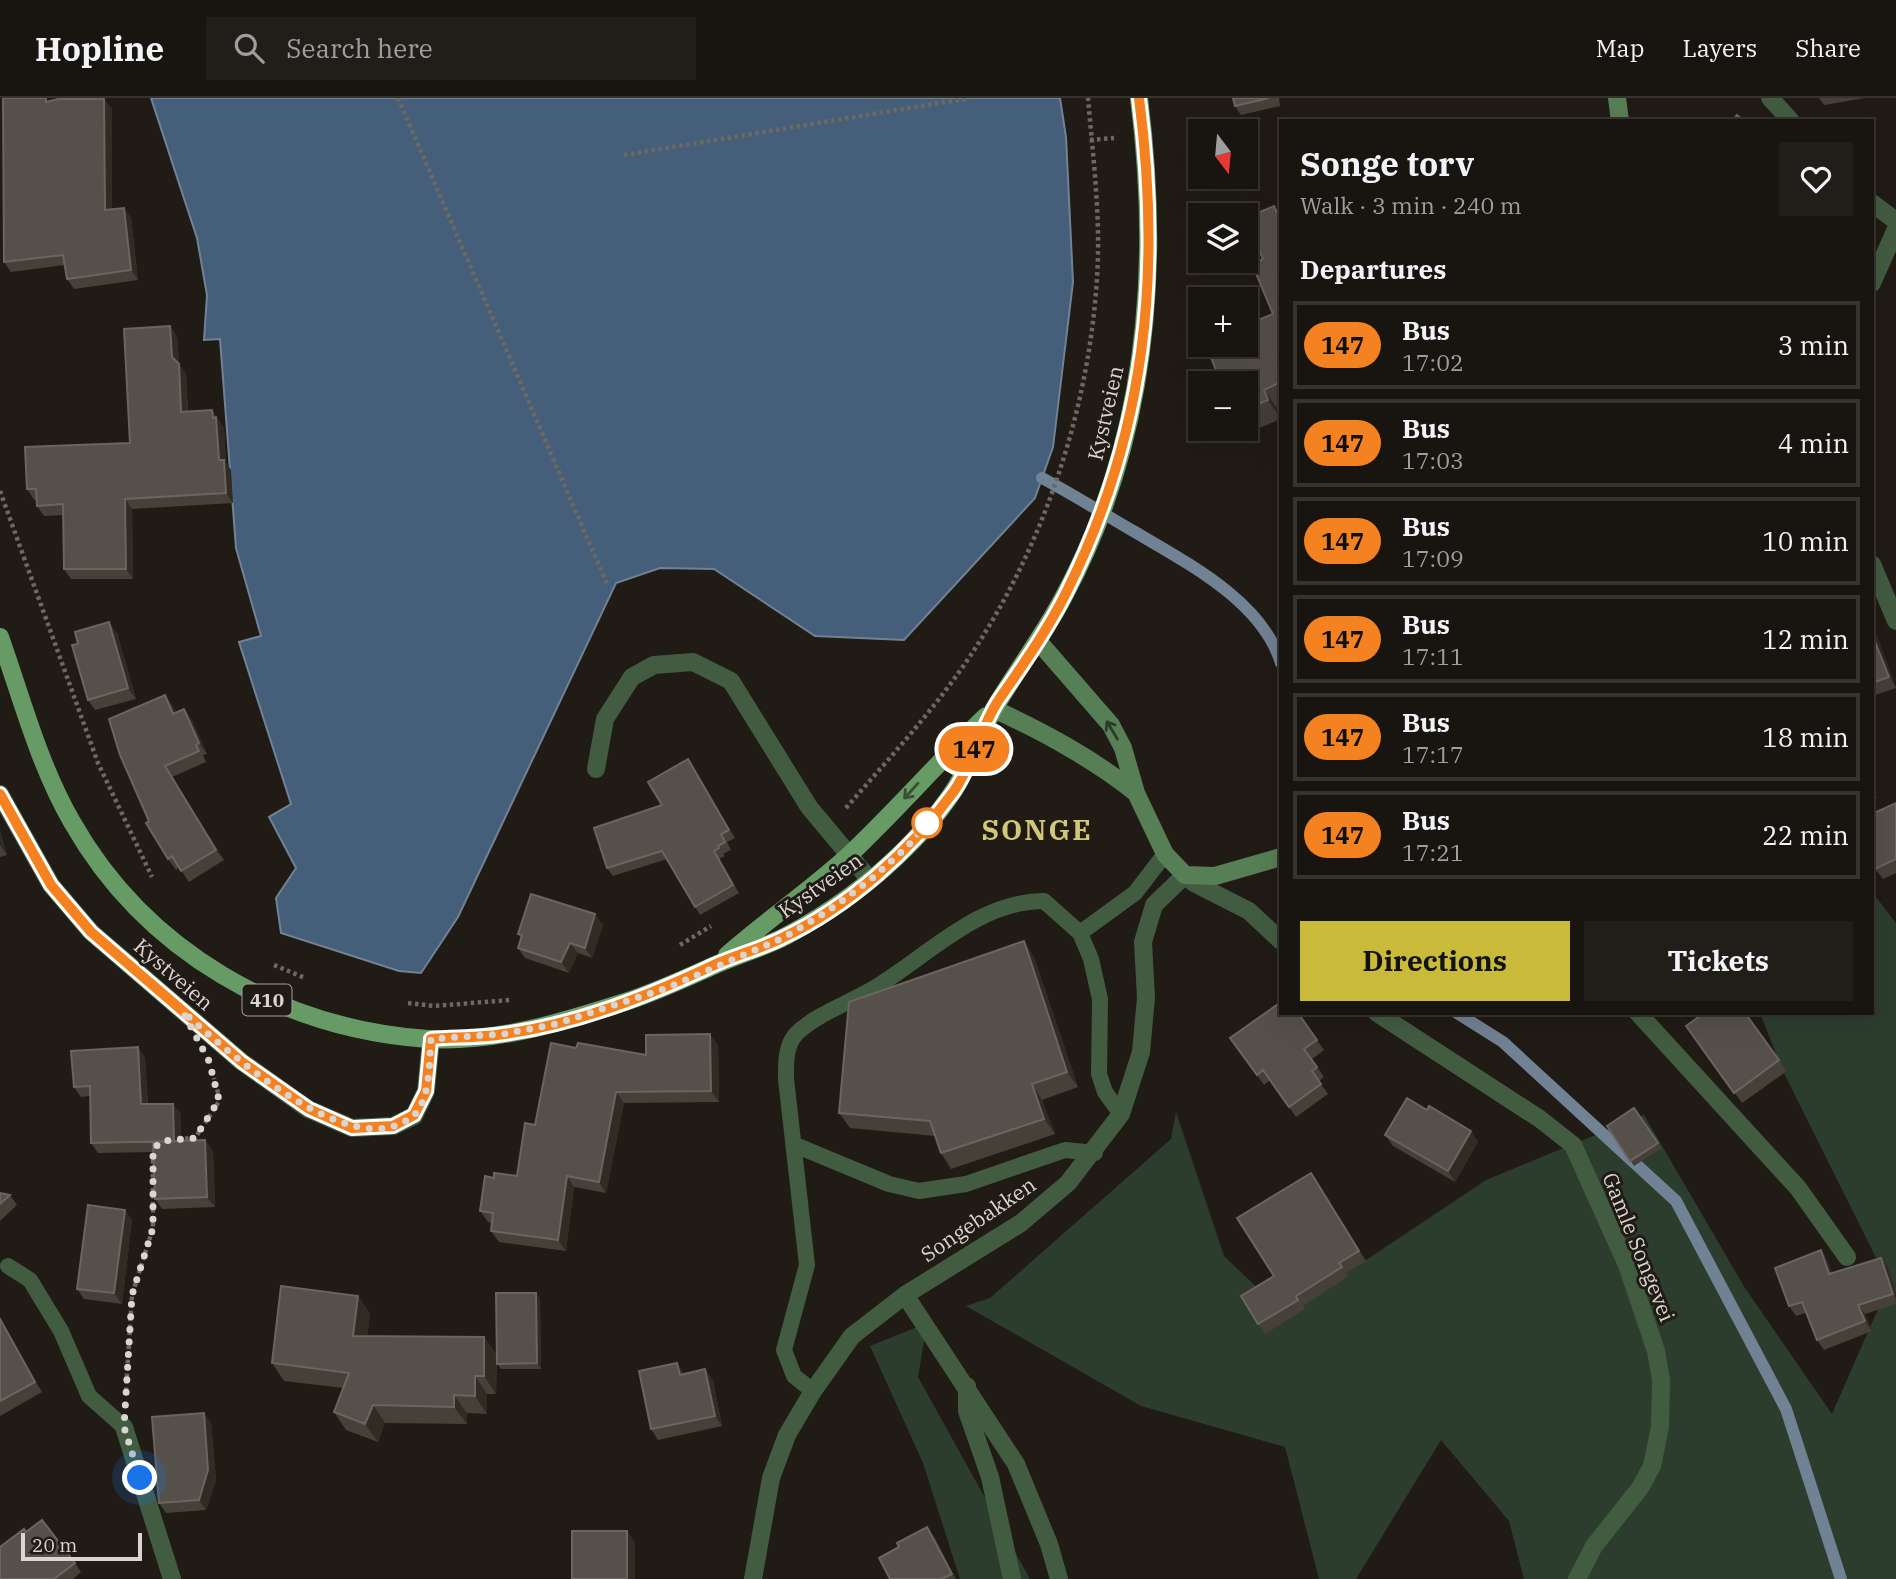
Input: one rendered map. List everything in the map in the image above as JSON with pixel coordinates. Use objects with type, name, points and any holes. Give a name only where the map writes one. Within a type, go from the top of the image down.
[{"type":"main road","name":"Kystveien","points":[[0,638],[46,769],[72,821],[102,868],[149,920],[176,945],[245,989],[281,1006],[341,1026],[431,1039],[503,1034],[556,1024],[667,988],[716,964],[783,938],[828,911],[870,880],[907,847],[955,789],[994,709],[1065,594],[1092,536],[1117,470],[1132,410],[1150,283],[1150,217],[1139,98]]},
{"type":"main road","points":[[1617,98],[1620,119]]},
{"type":"main road","points":[[1038,641],[1111,725],[1123,748],[1136,793],[1165,854],[1185,875],[1215,876],[1279,859]]},
{"type":"main road","name":"Kystveien","points":[[716,964],[768,920],[810,890],[994,709]]},
{"type":"main road","points":[[994,709],[1054,738],[1102,766],[1136,793]]},
{"type":"street","points":[[1770,98],[1788,119]]},
{"type":"street","points":[[1874,204],[1896,221]]},
{"type":"street","points":[[1874,278],[1896,229]]},
{"type":"street","points":[[1874,569],[1896,621]]},
{"type":"street","points":[[596,769],[605,719],[632,677],[654,665],[693,662],[731,681],[827,831],[870,880]]},
{"type":"street","name":"Kystveien","points":[[0,794],[51,885],[91,932],[242,1062],[309,1109],[352,1128],[393,1126],[414,1115],[426,1091],[431,1039]]},
{"type":"street","points":[[1185,875],[1194,883],[1250,911],[1279,938]]},
{"type":"street","name":"Songebakken","points":[[753,1579],[771,1478],[787,1435],[813,1391],[852,1336],[905,1294],[1021,1223],[1068,1183],[1095,1153],[1121,1114],[1141,1052],[1146,999],[1143,942],[1154,905],[1185,875]]},
{"type":"street","name":"Gamle Songevei","points":[[1380,1015],[1540,1119],[1573,1145],[1627,1265],[1656,1352],[1661,1380],[1660,1427],[1652,1466],[1640,1488],[1594,1546],[1577,1579]]},
{"type":"street","points":[[1640,1015],[1798,1188],[1847,1257]]},
{"type":"street","points":[[905,1294],[1016,1464],[1049,1544],[1059,1579]]},
{"type":"street","points":[[967,1386],[967,1411],[990,1477],[1012,1579]]},
{"type":"street","points":[[124,1427],[172,1579]]},
{"type":"lane","points":[[1080,933],[1135,893],[1165,854]]},
{"type":"lane","points":[[813,1391],[794,1376],[784,1350],[807,1265],[786,1055],[794,1035],[812,1022],[873,989],[977,919],[1020,901],[1044,901],[1080,933],[1091,959],[1100,999],[1099,1074],[1105,1092],[1121,1114]]},
{"type":"lane","points":[[795,1145],[889,1184],[919,1191],[966,1184],[1065,1150],[1095,1153]]},
{"type":"lane","points":[[8,1266],[30,1280],[61,1331],[89,1396],[124,1427]]},
{"type":"path","points":[[398,98],[607,584]]},
{"type":"path","points":[[624,155],[970,98]]},
{"type":"path","points":[[827,831],[941,698],[977,646],[1014,580],[1040,523],[1069,439],[1083,385],[1097,276],[1098,217],[1088,98]]},
{"type":"path","points":[[0,491],[98,763],[152,877],[162,886]]},
{"type":"path","points":[[675,948],[723,919]]},
{"type":"path","points":[[265,961],[313,981]]},
{"type":"path","points":[[407,1003],[434,1006],[524,999]]},
{"type":"path","points":[[173,1140],[195,1138],[219,1100],[213,1074]]},
{"type":"path","points":[[124,1427],[132,1295],[153,1228],[153,1149]]},
{"type":"green space","points":[[1874,894],[1896,923],[1896,1579],[1524,1579],[1509,1521],[1441,1440],[1356,1579],[1319,1579],[1285,1447],[1141,1406],[966,1306],[990,1298],[1171,1139],[1176,1112],[1224,1256],[1285,1314],[1486,1180],[1644,1115],[1745,1288],[1832,1414],[1889,1284],[1782,1069],[1761,1015],[1874,1015]]},
{"type":"green space","points":[[927,1323],[918,1377],[1030,1579],[960,1579],[923,1463],[870,1346]]},
{"type":"water","points":[[151,98],[1060,98],[1066,137],[1073,282],[1053,447],[1035,498],[904,640],[815,636],[714,569],[660,568],[616,583],[458,917],[421,973],[399,971],[281,933],[276,898],[296,868],[269,817],[291,804],[239,642],[261,636],[236,548],[220,339],[204,340],[207,295],[197,238]]},
{"type":"building","points":[[3,98],[46,98],[46,102],[58,99],[104,99],[105,210],[124,208],[131,270],[67,279],[63,255],[4,262]]},
{"type":"building","points":[[1233,98],[1269,98],[1235,106]]},
{"type":"building","points":[[1274,206],[1279,217],[1279,383],[1264,390],[1268,400],[1258,404],[1258,371],[1216,371],[1211,357],[1258,357],[1258,320],[1273,314],[1256,273],[1258,273],[1258,261],[1263,259],[1258,247],[1258,213]]},
{"type":"building","points":[[170,326],[172,357],[179,364],[181,412],[212,410],[213,418],[216,417],[219,460],[224,460],[226,493],[125,499],[126,569],[64,569],[63,504],[37,506],[36,489],[27,489],[25,447],[130,443],[124,329]]},
{"type":"building","points":[[109,622],[128,688],[88,700],[72,645],[78,644],[75,632]]},
{"type":"building","points":[[1874,639],[1889,677],[1874,682]]},
{"type":"building","points":[[165,695],[173,714],[184,709],[199,743],[196,745],[199,751],[165,766],[216,850],[181,871],[172,856],[168,859],[146,823],[149,821],[120,755],[109,719]]},
{"type":"building","points":[[688,759],[729,830],[721,834],[725,842],[714,851],[733,885],[695,907],[662,851],[607,868],[594,828],[662,805],[648,782]]},
{"type":"building","points":[[1896,803],[1896,859],[1875,869],[1874,867],[1874,813]]},
{"type":"building","points":[[531,894],[595,914],[585,948],[570,943],[561,962],[518,948],[522,935],[518,934]]},
{"type":"building","points":[[1024,941],[1067,1072],[1032,1084],[1044,1119],[941,1153],[930,1121],[839,1113],[849,1002]]},
{"type":"building","points":[[1279,1003],[1279,1015],[1299,1015],[1317,1040],[1304,1049],[1317,1067],[1312,1071],[1321,1084],[1289,1107],[1263,1070],[1257,1075],[1230,1038]]},
{"type":"building","points":[[1701,1015],[1746,1015],[1779,1060],[1734,1093],[1686,1026]]},
{"type":"building","points":[[710,1034],[711,1091],[616,1092],[599,1182],[567,1176],[558,1240],[491,1231],[493,1213],[480,1211],[485,1176],[494,1178],[494,1173],[517,1176],[525,1123],[535,1125],[551,1043],[576,1048],[578,1043],[646,1055],[646,1035]]},
{"type":"building","points":[[138,1047],[141,1104],[173,1104],[174,1141],[91,1143],[90,1086],[74,1087],[71,1051]]},
{"type":"building","points":[[1407,1098],[1427,1110],[1429,1106],[1471,1131],[1448,1171],[1385,1135]]},
{"type":"building","points":[[1634,1108],[1658,1143],[1630,1161],[1607,1126]]},
{"type":"building","points":[[205,1140],[207,1197],[155,1199],[153,1142]]},
{"type":"building","points":[[1311,1173],[1359,1251],[1339,1263],[1342,1267],[1296,1296],[1298,1300],[1258,1324],[1241,1296],[1274,1276],[1237,1218]]},
{"type":"building","points":[[0,1193],[10,1195],[0,1204]]},
{"type":"building","points":[[88,1205],[125,1210],[114,1293],[77,1289]]},
{"type":"building","points":[[1821,1250],[1829,1274],[1881,1258],[1893,1294],[1858,1305],[1865,1321],[1817,1340],[1802,1302],[1789,1306],[1775,1268]]},
{"type":"building","points":[[281,1286],[358,1296],[353,1336],[484,1337],[484,1376],[475,1376],[475,1396],[454,1395],[454,1407],[373,1405],[365,1424],[334,1412],[349,1373],[272,1363]]},
{"type":"building","points":[[496,1293],[536,1293],[537,1363],[497,1364]]},
{"type":"building","points":[[0,1319],[35,1382],[0,1401]]},
{"type":"building","points":[[677,1363],[680,1375],[705,1369],[715,1416],[651,1429],[639,1371]]},
{"type":"building","points":[[204,1413],[208,1470],[199,1500],[159,1503],[152,1417]]},
{"type":"building","points":[[42,1520],[75,1563],[54,1579],[0,1579],[0,1547],[24,1529],[26,1532]]},
{"type":"building","points":[[927,1527],[952,1574],[942,1579],[890,1579],[879,1558],[899,1547],[897,1543]]},
{"type":"building","points":[[572,1531],[627,1531],[627,1579],[572,1579]]},
{"type":"waterway","points":[[1042,478],[1177,557],[1220,586],[1240,602],[1257,621],[1279,659]]},
{"type":"waterway","points":[[1460,1015],[1503,1042],[1676,1201],[1786,1409],[1841,1579]]},
{"type":"bus line","name":"147","points":[[0,794],[51,885],[91,932],[242,1062],[309,1109],[352,1128],[393,1126],[414,1115],[426,1091],[431,1039],[503,1034],[556,1024],[667,988],[716,964],[783,938],[828,911],[870,880],[907,847],[955,789],[994,709],[1065,594],[1092,536],[1117,470],[1132,410],[1150,283],[1150,217],[1139,98]]},
{"type":"district","name":"SONGE","points":[[1037,829]]},
{"type":"route","points":[[140,1478],[124,1427],[132,1295],[153,1228],[153,1149],[162,1141],[195,1138],[219,1100],[209,1061],[183,1012],[242,1062],[309,1109],[352,1128],[393,1126],[414,1115],[426,1091],[431,1039],[503,1034],[556,1024],[667,988],[716,964],[783,938],[828,911],[870,880],[907,847],[927,823]]}]
